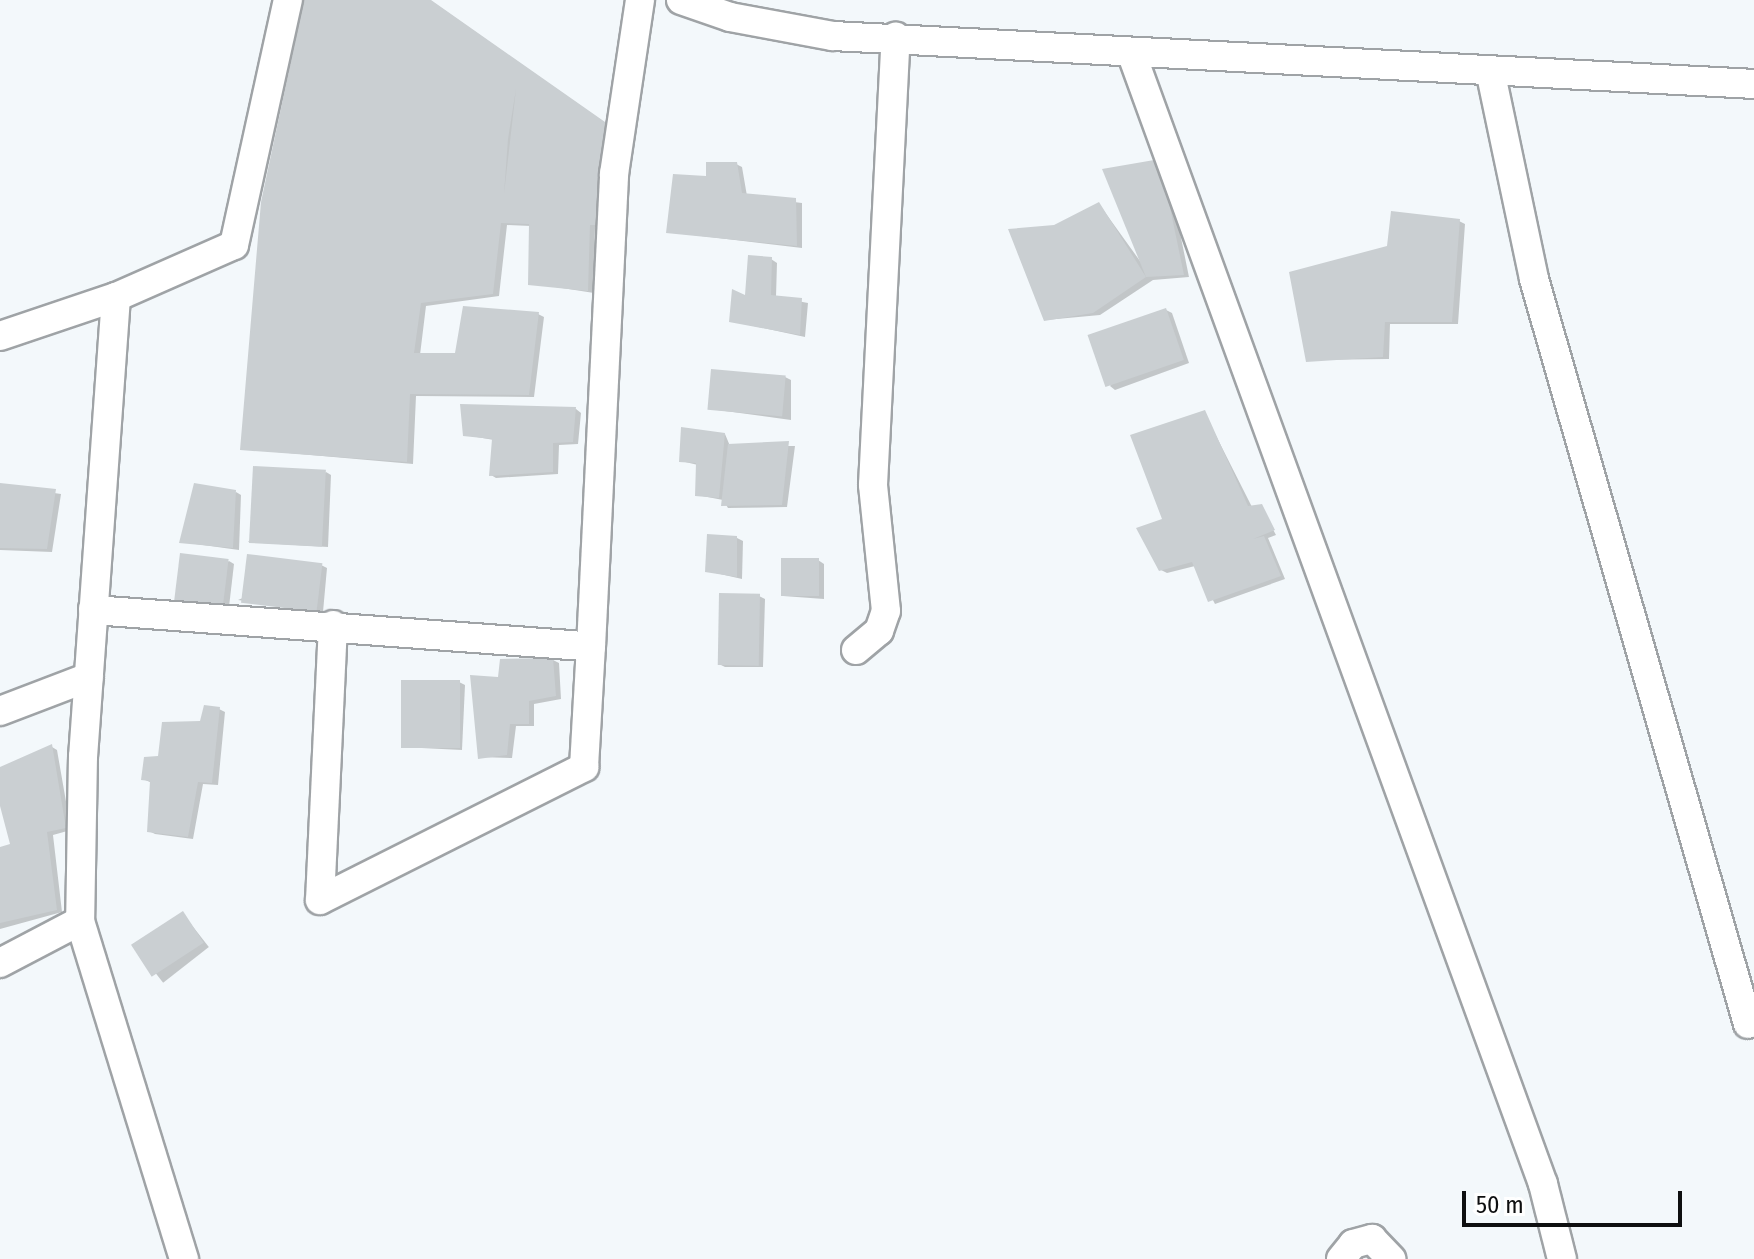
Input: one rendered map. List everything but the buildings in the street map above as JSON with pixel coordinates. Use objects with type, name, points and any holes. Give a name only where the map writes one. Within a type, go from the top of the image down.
[{"type":"street","points":[[0,336],[116,297],[234,245],[288,0]]},
{"type":"street","points":[[333,625],[320,900],[584,767],[614,174],[640,0]]},
{"type":"street","points":[[681,0],[730,17],[833,36],[1754,84]]},
{"type":"street","points":[[856,650],[879,631],[886,611],[873,485],[896,37]]},
{"type":"street","points":[[1131,52],[1543,1184],[1562,1259]]},
{"type":"street","points":[[1490,70],[1534,279],[1748,1024]]},
{"type":"street","points":[[116,297],[89,677],[80,921],[184,1259]]},
{"type":"street","points":[[93,610],[333,625],[591,647]]},
{"type":"street","points":[[0,711],[89,677]]},
{"type":"street","points":[[0,963],[80,921]]},
{"type":"street","points":[[1341,1259],[1353,1244],[1372,1239],[1391,1259]]}]
